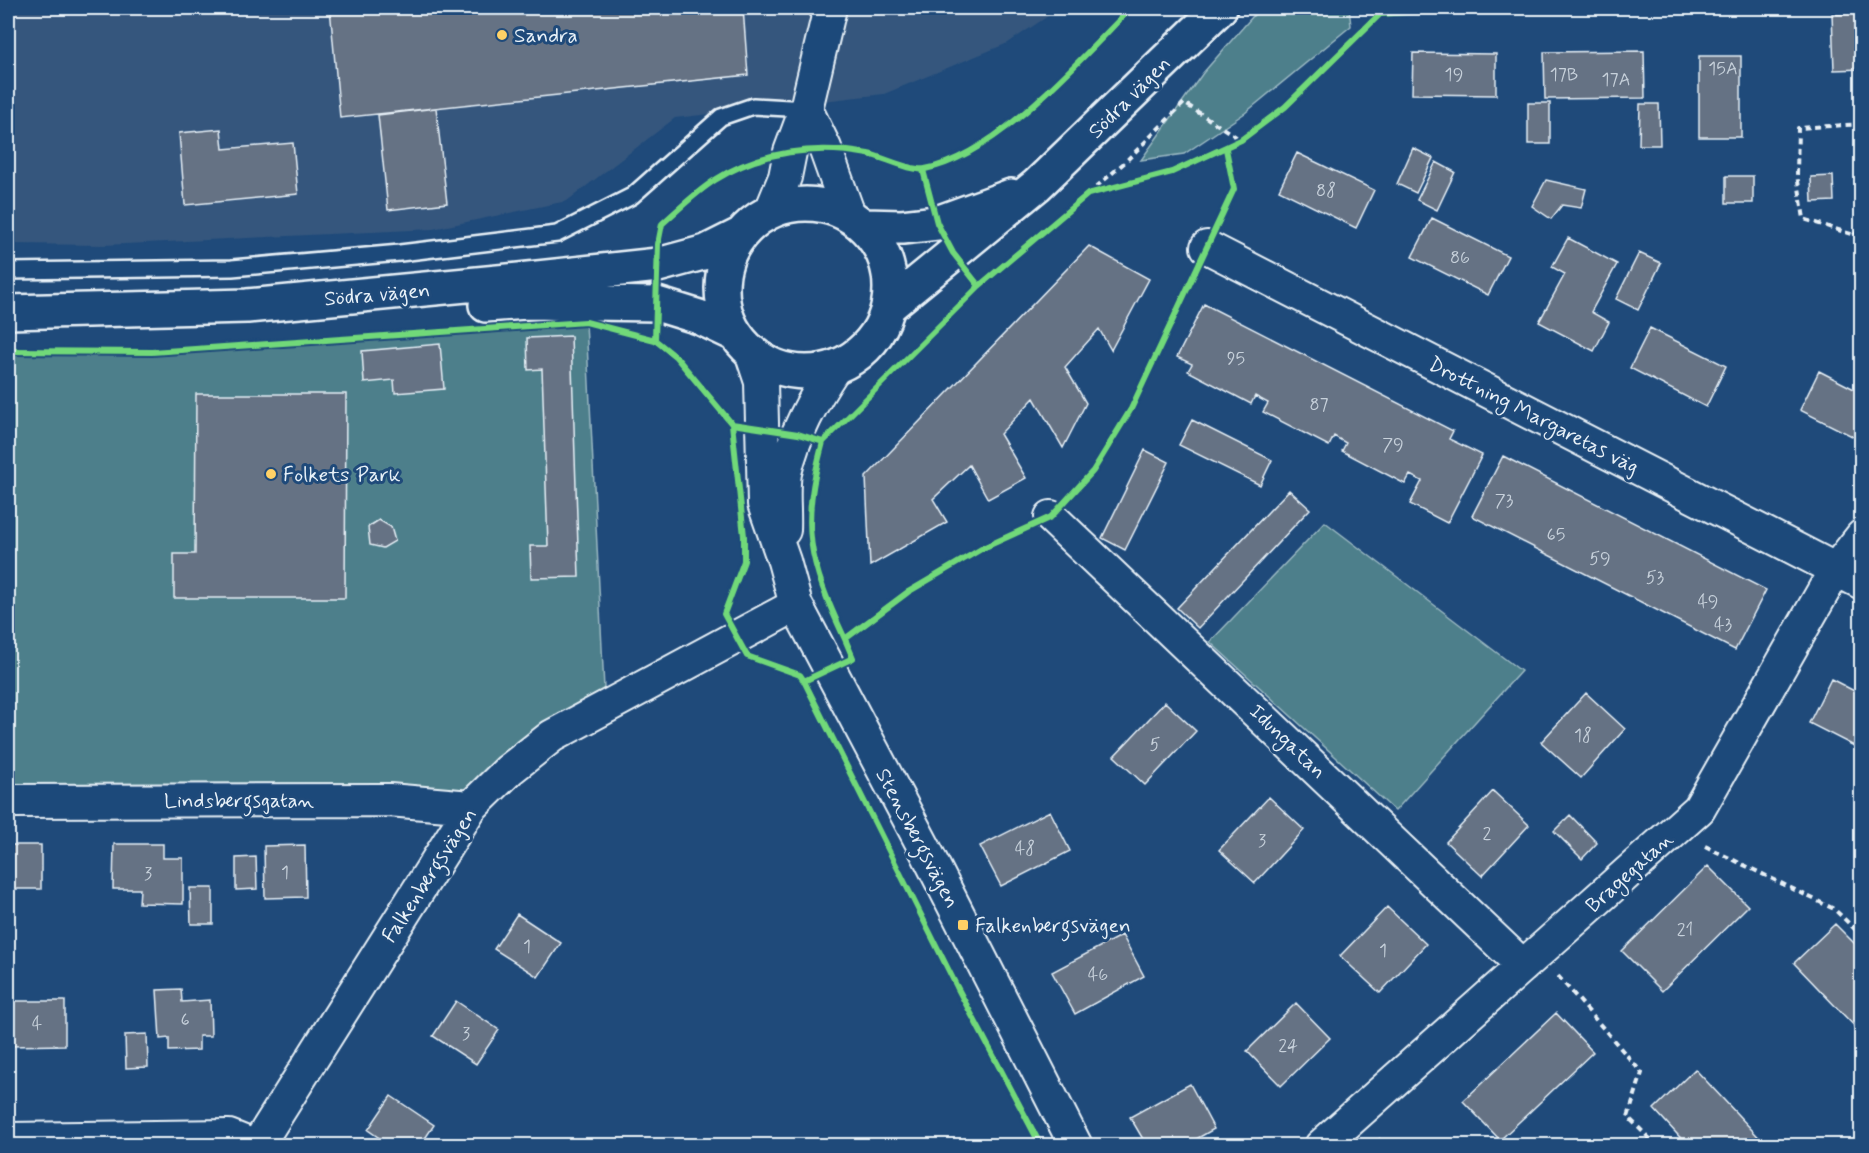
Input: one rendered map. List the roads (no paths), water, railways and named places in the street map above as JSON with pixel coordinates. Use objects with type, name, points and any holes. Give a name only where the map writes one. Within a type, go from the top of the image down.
[{"type":"main road","name":"Södra vägen","points":[[889,306],[1037,185],[1220,8]]},
{"type":"main road","name":"Södra vägen","points":[[857,220],[902,227],[937,222],[1037,185]]},
{"type":"main road","points":[[809,203],[829,206],[857,220],[884,254],[890,275],[889,306],[884,322],[872,340],[853,357],[835,367],[800,372],[783,369],[743,343],[727,315],[723,278],[729,254],[740,235],[756,219],[789,205],[809,203]]},
{"type":"main road","name":"Södra vägen","points":[[8,312],[247,306],[519,280],[658,265],[705,252],[740,235]]},
{"type":"main road","name":"Södra vägen","points":[[8,327],[246,321],[527,302],[657,304],[699,316],[743,343]]},
{"type":"street","points":[[771,211],[785,177],[789,152],[806,109],[830,8]]},
{"type":"street","points":[[806,109],[857,220]]},
{"type":"street","name":"Drottning Margaretas väg","points":[[1207,247],[1849,576]]},
{"type":"street","name":"Stensbergsvägen","points":[[743,343],[761,382],[764,504],[784,561],[796,605],[927,853],[1076,1146]]},
{"type":"street","name":"Stensbergsvägen","points":[[784,561],[785,475],[798,434],[813,400],[835,367]]},
{"type":"street","name":"Idungatan","points":[[1051,517],[1531,959]]},
{"type":"street","name":"Bragegatan","points":[[1321,1146],[1699,809],[1849,576],[1862,536]]},
{"type":"street","name":"Falkenbergsvägen","points":[[256,1146],[471,807],[509,770],[552,736],[796,605]]},
{"type":"street","name":"Lindsbergsgatan","points":[[8,801],[389,800],[471,807]]},
{"type":"street","points":[[8,1139],[229,1136],[256,1146]]},
{"type":"lane","points":[[8,271],[232,268],[400,253],[557,234],[632,196],[721,117],[753,106],[806,109]]},
{"type":"place","name":"Sandra","points":[[502,35]]},
{"type":"place","name":"Folkets Park","points":[[271,474]]},
{"type":"place","name":"Falkenbergsvägen","points":[[963,925]]}]
